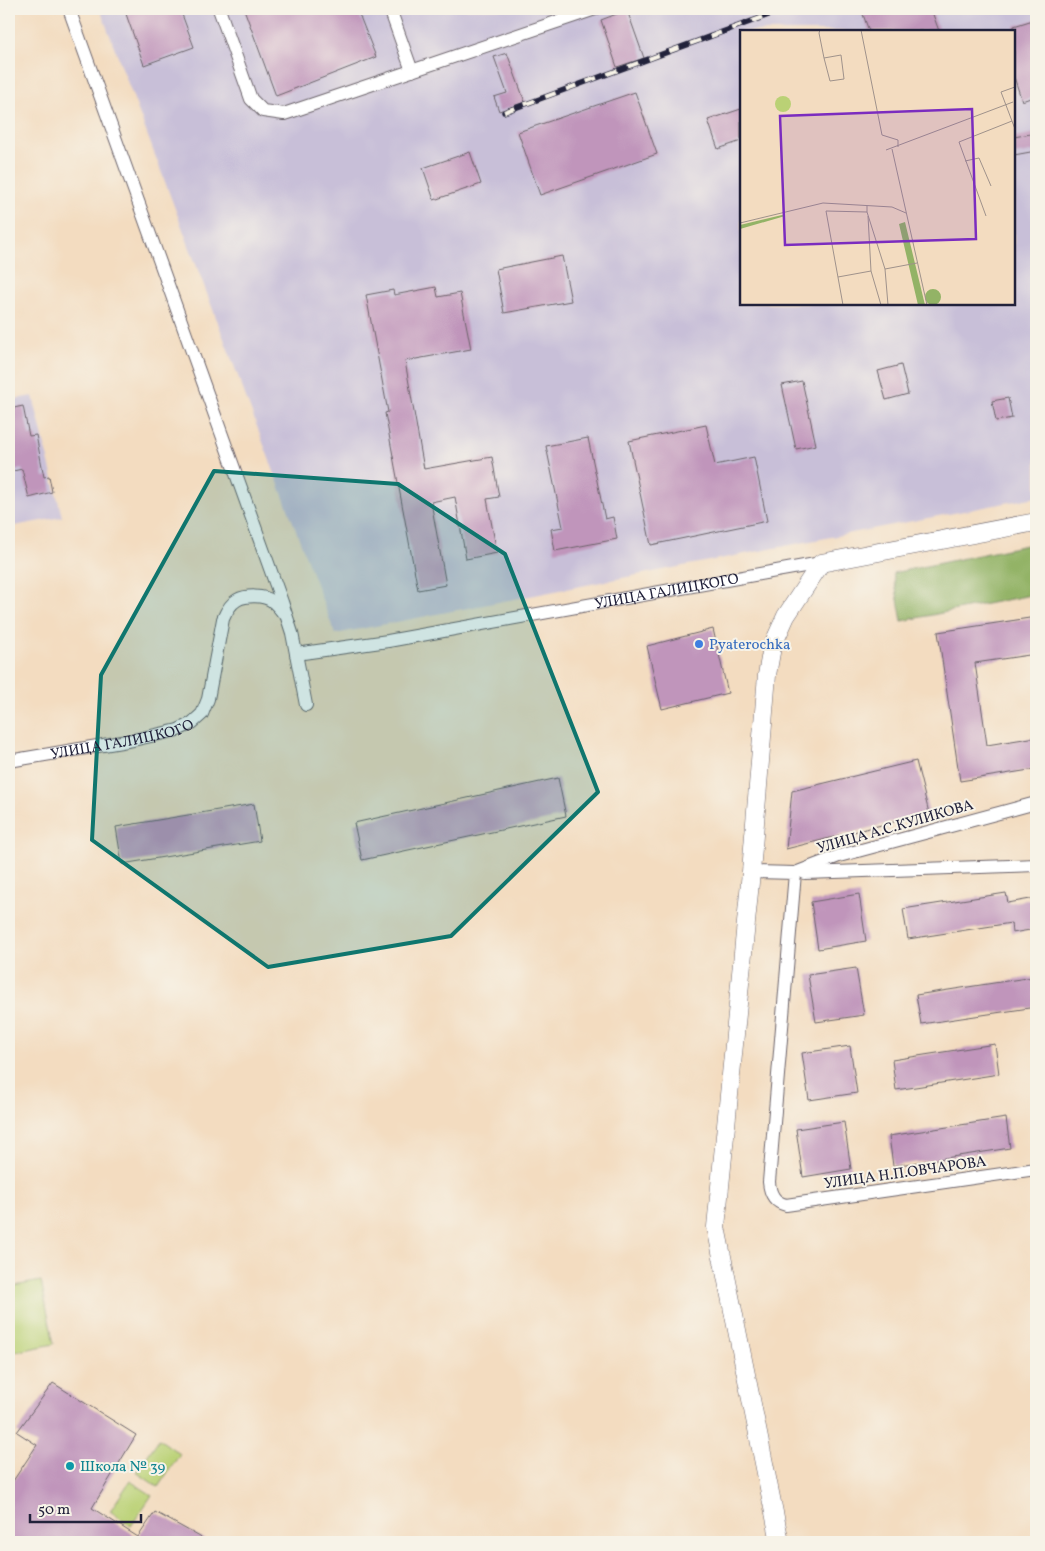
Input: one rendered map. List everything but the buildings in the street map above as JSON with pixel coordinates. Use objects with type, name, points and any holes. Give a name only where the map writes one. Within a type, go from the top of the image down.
[{"type":"street","points":[[69,9],[286,617],[296,654],[306,705]]},
{"type":"street","points":[[219,9],[251,99],[262,111],[284,114],[595,9]]},
{"type":"street","points":[[390,9],[412,71]]},
{"type":"street","name":"УЛИЦА ГАЛИЦКОГО","points":[[296,654],[388,641],[1036,522]]},
{"type":"street","points":[[780,1542],[716,1227],[751,872],[767,675],[772,647],[786,616],[821,563]]},
{"type":"street","name":"УЛИЦА ГАЛИЦКОГО","points":[[9,760],[133,740],[178,730],[192,723],[202,714],[208,699],[222,619],[228,608],[237,600],[250,596],[261,597],[271,600],[286,617]]},
{"type":"street","name":"УЛИЦА А.С.КУЛИКОВА","points":[[795,873],[839,856],[1036,803]]},
{"type":"street","name":"УЛИЦА А.С.КУЛИКОВА","points":[[795,873],[1036,866]]},
{"type":"street","points":[[751,872],[795,873]]},
{"type":"street","name":"УЛИЦА Н.П.ОВЧАРОВА","points":[[795,873],[768,1182],[774,1198],[779,1203],[786,1205],[1036,1169]]},
{"type":"highlighted area","points":[[214,471],[398,484],[505,554],[598,792],[451,936],[268,967],[92,840],[101,675]]},
{"type":"shaded area","points":[[100,9],[1036,9],[1036,497],[335,634]]},
{"type":"shaded area","points":[[33,396],[62,517],[9,527],[9,400]]},
{"type":"green space","points":[[1036,543],[1036,594],[902,621],[893,573]]},
{"type":"green space","points":[[41,1281],[54,1344],[9,1353],[9,1287]]},
{"type":"green space","points":[[159,1439],[180,1454],[158,1487],[136,1472]]},
{"type":"green space","points":[[130,1481],[152,1495],[131,1526],[110,1511]]},
{"type":"railway","points":[[504,112],[785,9]]},
{"type":"place","name":"Pyaterochka","points":[[699,644]]},
{"type":"place","name":"Школа № 39","points":[[70,1466]]}]
